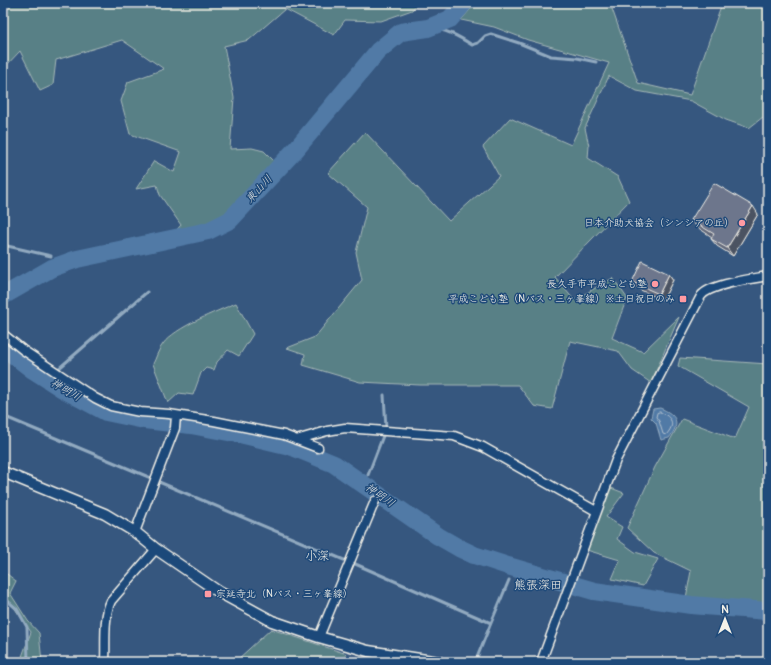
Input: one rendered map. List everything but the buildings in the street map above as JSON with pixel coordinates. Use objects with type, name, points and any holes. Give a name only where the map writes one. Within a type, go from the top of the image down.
[{"type":"street","points":[[541,662],[616,460],[701,296],[703,293],[724,285],[768,276]]},
{"type":"street","points":[[3,334],[23,350],[95,398],[111,406],[140,412],[169,414],[176,417],[214,421],[284,435],[318,448]]},
{"type":"street","points":[[135,532],[175,428],[176,417]]},
{"type":"street","points":[[296,440],[327,431],[345,428],[454,436],[483,447],[596,511]]},
{"type":"street","points":[[3,472],[105,514],[135,532],[156,549],[219,592],[272,621],[368,651],[438,662]]},
{"type":"street","points":[[320,637],[375,501]]},
{"type":"street","points":[[105,662],[106,620],[108,607],[111,601],[156,549]]},
{"type":"green space","points":[[9,3],[418,3],[412,10],[381,21],[345,20],[334,35],[285,9],[249,40],[224,46],[234,98],[230,149],[252,148],[264,151],[276,163],[276,169],[227,219],[208,228],[173,234],[181,225],[160,195],[157,185],[136,189],[154,161],[174,172],[181,152],[130,134],[121,101],[128,82],[164,69],[122,40],[56,60],[53,85],[40,91],[20,51],[3,69],[3,11]]},
{"type":"green space","points":[[476,3],[610,3],[638,83],[690,95],[722,3],[768,3],[768,113],[749,128],[726,120],[691,101],[637,91],[609,76],[585,128],[589,146],[588,158],[618,177],[629,201],[555,277],[574,300],[613,278],[627,298],[612,338],[643,352],[679,317],[651,383],[632,370],[618,351],[570,341],[552,409],[534,406],[518,385],[420,385],[360,382],[303,365],[305,354],[287,348],[315,337],[362,280],[356,252],[367,207],[328,173],[365,132],[449,221],[499,176],[483,147],[510,118],[571,145],[609,63],[528,40],[494,27],[461,20]]},
{"type":"green space","points":[[236,303],[253,334],[239,356],[228,350],[217,362],[214,370],[206,368],[201,373],[193,395],[179,393],[168,403],[153,364],[161,346],[169,338],[186,326],[207,315]]},
{"type":"green space","points":[[680,358],[768,364],[768,603],[686,598],[691,571],[654,553],[627,528],[655,467],[682,419],[735,439],[749,407],[678,366]]},
{"type":"green space","points":[[606,486],[624,493],[606,517],[622,527],[617,539],[635,552],[658,559],[643,586],[612,579],[620,560],[583,549]]},
{"type":"green space","points":[[3,571],[16,581],[10,593],[28,621],[39,633],[42,662],[20,662],[31,632],[11,603],[3,596]]},
{"type":"green space","points":[[271,629],[347,654],[338,662],[236,662]]},
{"type":"water","points":[[660,408],[673,417],[676,424],[673,433],[669,438],[661,440],[656,423],[651,418],[653,409]]},
{"type":"waterway","name":"東山川","points":[[3,296],[52,268],[77,259],[208,231],[230,220],[297,148],[378,51],[401,32],[428,28],[450,19],[464,3]]},
{"type":"waterway","points":[[428,28],[452,34],[472,45],[478,43],[485,36],[491,34],[551,56],[577,58],[596,62]]},
{"type":"waterway","points":[[3,245],[51,256]]},
{"type":"waterway","points":[[57,370],[147,292]]},
{"type":"waterway","name":"神明川","points":[[3,347],[33,370],[61,388],[106,412],[144,420],[191,425],[244,435],[290,446],[334,464],[438,536],[474,555],[594,591],[691,605],[768,611]]},
{"type":"waterway","points":[[368,475],[386,428],[384,395]]},
{"type":"waterway","points":[[3,416],[151,478]]},
{"type":"waterway","points":[[159,482],[344,560]]},
{"type":"waterway","points":[[353,563],[491,623],[476,660]]},
{"type":"waterway","points":[[491,623],[509,580]]},
{"type":"waterway","points":[[3,597],[17,609],[27,627],[28,662]]},
{"type":"place","name":"日本介助犬協会（シンシアの丘）","points":[[742,223]]},
{"type":"place","name":"長久手市平成こども塾","points":[[655,284]]},
{"type":"place","name":"平成こども塾（Nバス・三ヶ峯線）※土日祝日のみ","points":[[683,299]]},
{"type":"place","name":"宗延寺北（Nバス・三ヶ峯線）","points":[[208,594]]},
{"type":"district","name":"小深","points":[[317,556]]},
{"type":"district","name":"熊張深田","points":[[538,585]]}]
